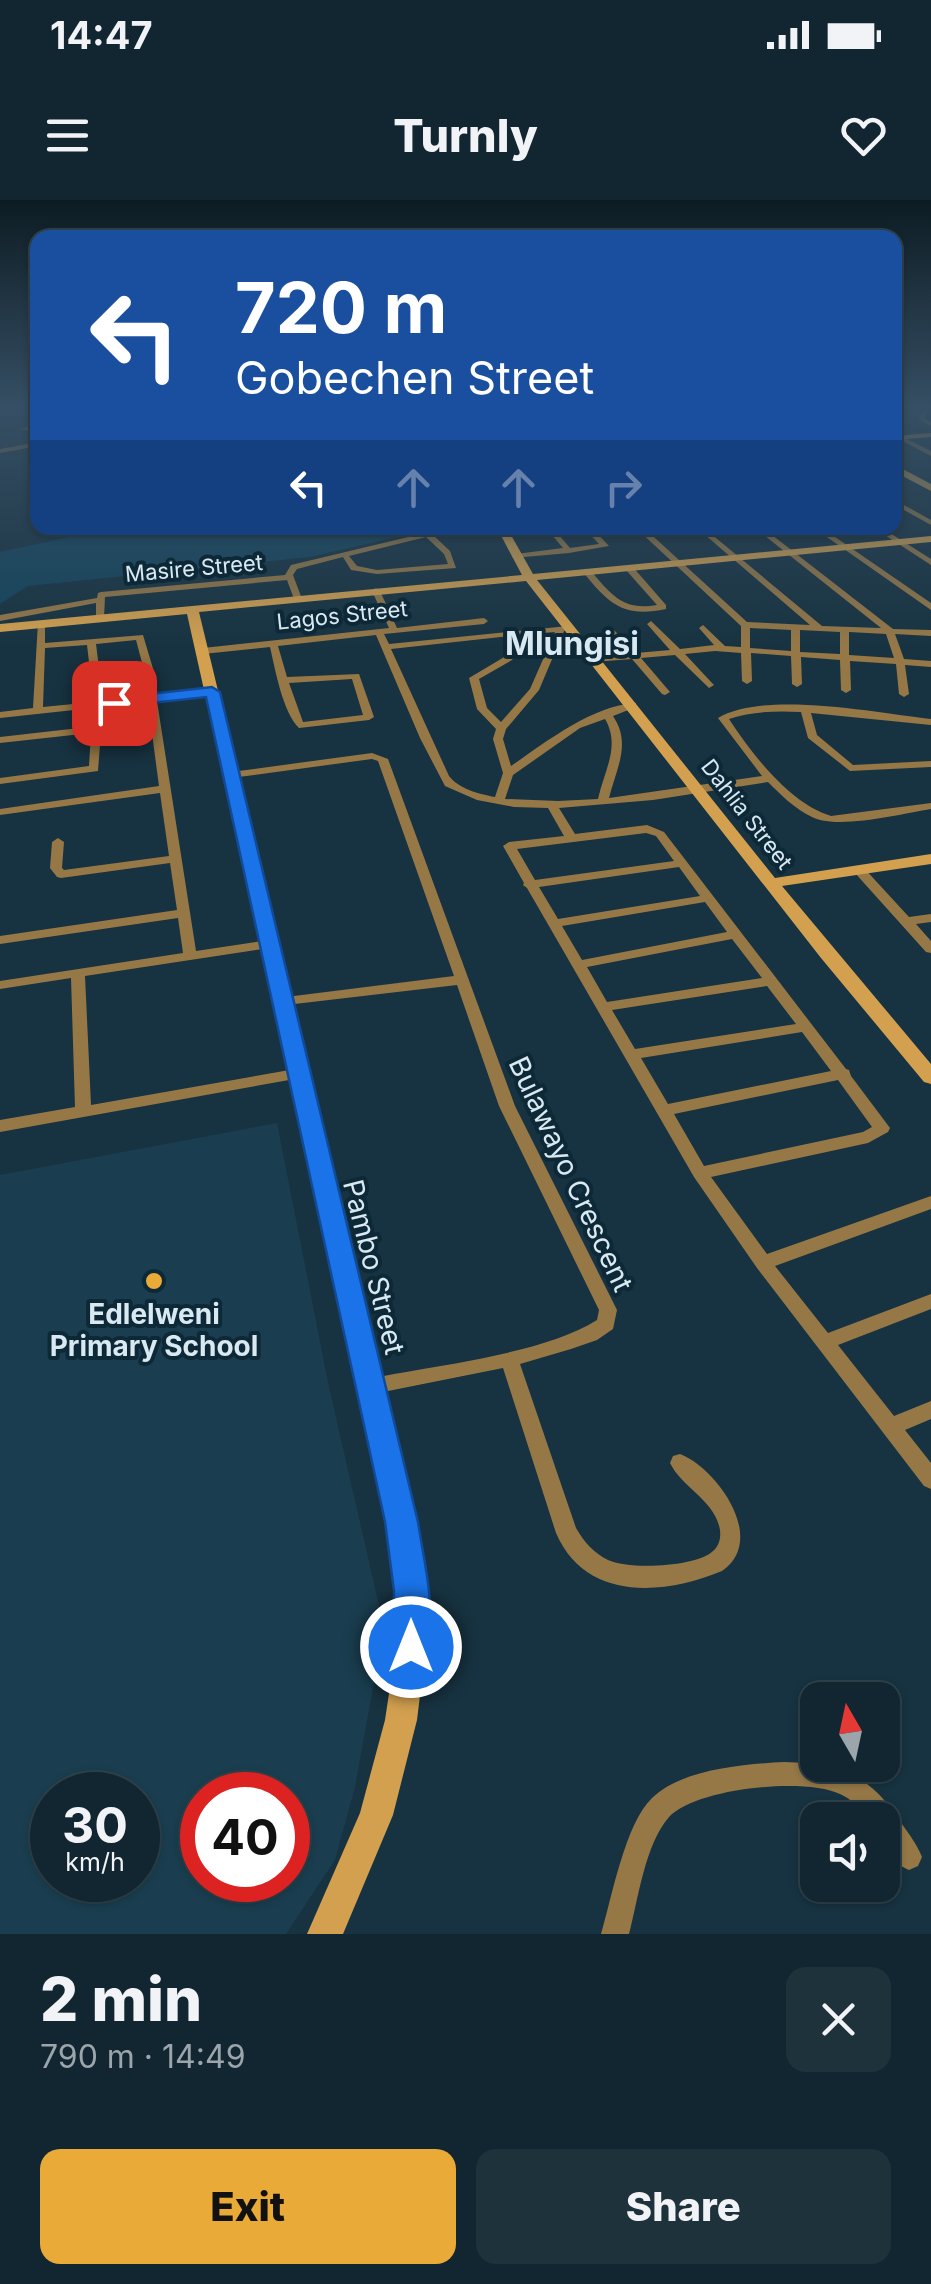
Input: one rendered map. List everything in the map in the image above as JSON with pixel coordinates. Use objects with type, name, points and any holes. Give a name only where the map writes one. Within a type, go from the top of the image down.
[{"type":"street","points":[[902,506],[931,523]]},
{"type":"street","points":[[423,535],[344,554],[354,568],[368,572],[451,568],[454,563],[428,535]]},
{"type":"street","name":"Dahlia Street","points":[[506,535],[529,578],[565,628],[596,660],[857,992],[931,1077]]},
{"type":"street","points":[[555,535],[570,551]]},
{"type":"street","points":[[516,556],[604,546],[594,535]]},
{"type":"street","points":[[648,535],[746,624],[931,633]]},
{"type":"street","points":[[709,535],[819,628]]},
{"type":"street","points":[[768,535],[890,631],[900,662],[904,694]]},
{"type":"street","points":[[828,535],[926,599],[931,607]]},
{"type":"street","points":[[889,535],[931,563]]},
{"type":"street","points":[[0,628],[931,539]]},
{"type":"street","name":"Masire Street","points":[[0,618],[100,597],[290,577],[294,567],[344,554]]},
{"type":"street","points":[[587,572],[618,607],[634,611],[663,607],[629,568]]},
{"type":"street","points":[[290,577],[298,598]]},
{"type":"street","points":[[376,591],[394,630]]},
{"type":"street","points":[[100,597],[100,618]]},
{"type":"street","name":"Pambo Street","points":[[192,609],[372,1386],[402,1522],[411,1591],[411,1647],[401,1720],[376,1815],[325,1934]]},
{"type":"street","name":"Lagos Street","points":[[203,650],[484,621]]},
{"type":"street","points":[[38,711],[41,624]]},
{"type":"street","points":[[652,624],[709,685]]},
{"type":"street","points":[[746,624],[747,681]]},
{"type":"street","points":[[795,626],[798,684]]},
{"type":"street","points":[[385,646],[565,628]]},
{"type":"street","points":[[499,801],[508,773],[498,739],[502,728],[534,690],[565,628]]},
{"type":"street","points":[[703,628],[722,648]]},
{"type":"street","points":[[844,629],[846,690]]},
{"type":"street","points":[[379,632],[447,782],[499,801],[553,807],[772,778]]},
{"type":"street","points":[[502,728],[482,708],[474,678],[509,658],[527,632]]},
{"type":"street","points":[[614,633],[664,692]]},
{"type":"street","points":[[40,646],[91,642],[142,638],[149,672],[96,680],[91,642]]},
{"type":"street","points":[[273,642],[283,680],[298,725],[370,717],[354,675],[283,680]]},
{"type":"street","points":[[596,660],[722,648],[931,664]]},
{"type":"street","points":[[0,715],[212,692]]},
{"type":"street","points":[[152,698],[190,957]]},
{"type":"street","points":[[508,773],[576,726],[632,705]]},
{"type":"street","points":[[931,722],[806,710],[752,709],[723,718],[772,778],[807,812],[822,819],[931,806]]},
{"type":"street","points":[[806,710],[812,736],[850,768],[931,764]]},
{"type":"street","points":[[603,801],[620,746],[615,726],[606,713]]},
{"type":"street","points":[[0,740],[154,723]]},
{"type":"street","points":[[0,782],[94,769],[96,729]]},
{"type":"street","name":"Bulawayo Crescent","points":[[231,775],[372,756],[383,759],[512,1120],[608,1310],[606,1324],[594,1334],[509,1358],[372,1386]]},
{"type":"street","points":[[0,812],[164,790]]},
{"type":"street","points":[[553,807],[572,840]]},
{"type":"street","points":[[700,1174],[881,1131],[880,1124],[684,863],[653,830],[509,846],[700,1174],[931,1479]]},
{"type":"street","points":[[58,842],[56,868],[61,874],[175,859]]},
{"type":"street","points":[[772,883],[931,859]]},
{"type":"street","points":[[530,885],[684,863]]},
{"type":"street","points":[[858,870],[931,949]]},
{"type":"street","points":[[552,924],[709,898]]},
{"type":"street","points":[[0,940],[184,913]]},
{"type":"street","points":[[905,922],[931,918]]},
{"type":"street","points":[[577,964],[736,934]]},
{"type":"street","points":[[0,985],[269,944]]},
{"type":"street","points":[[78,974],[82,1110]]},
{"type":"street","points":[[286,1002],[459,980]]},
{"type":"street","points":[[604,1007],[772,981]]},
{"type":"street","points":[[631,1056],[808,1027]]},
{"type":"street","points":[[0,1126],[302,1073]]},
{"type":"street","points":[[662,1110],[844,1074]]},
{"type":"street","points":[[763,1262],[931,1202]]},
{"type":"street","points":[[826,1342],[931,1301]]},
{"type":"street","points":[[509,1358],[567,1533],[573,1546],[594,1564],[632,1578],[668,1576],[719,1561],[726,1555],[729,1528],[712,1490],[680,1463]]},
{"type":"street","points":[[891,1427],[931,1410]]},
{"type":"street","points":[[614,1934],[653,1818],[674,1795],[704,1786],[783,1773],[830,1777],[860,1792],[909,1857]]},
{"type":"shaded area","points":[[78,535],[405,535],[310,557],[28,586],[0,604],[0,552]]},
{"type":"shaded area","points":[[277,1123],[329,1387],[384,1627],[355,1787],[335,1860],[310,1898],[310,1772],[180,1772],[180,1902],[307,1902],[286,1934],[0,1934],[0,1175]]},
{"type":"place","name":"Edlelweni Primary School","points":[[154,1281]]},
{"type":"district","name":"Mlungisi","points":[[572,644]]},
{"type":"route","points":[[114,703],[212,692],[402,1522],[411,1591],[411,1647]]}]
